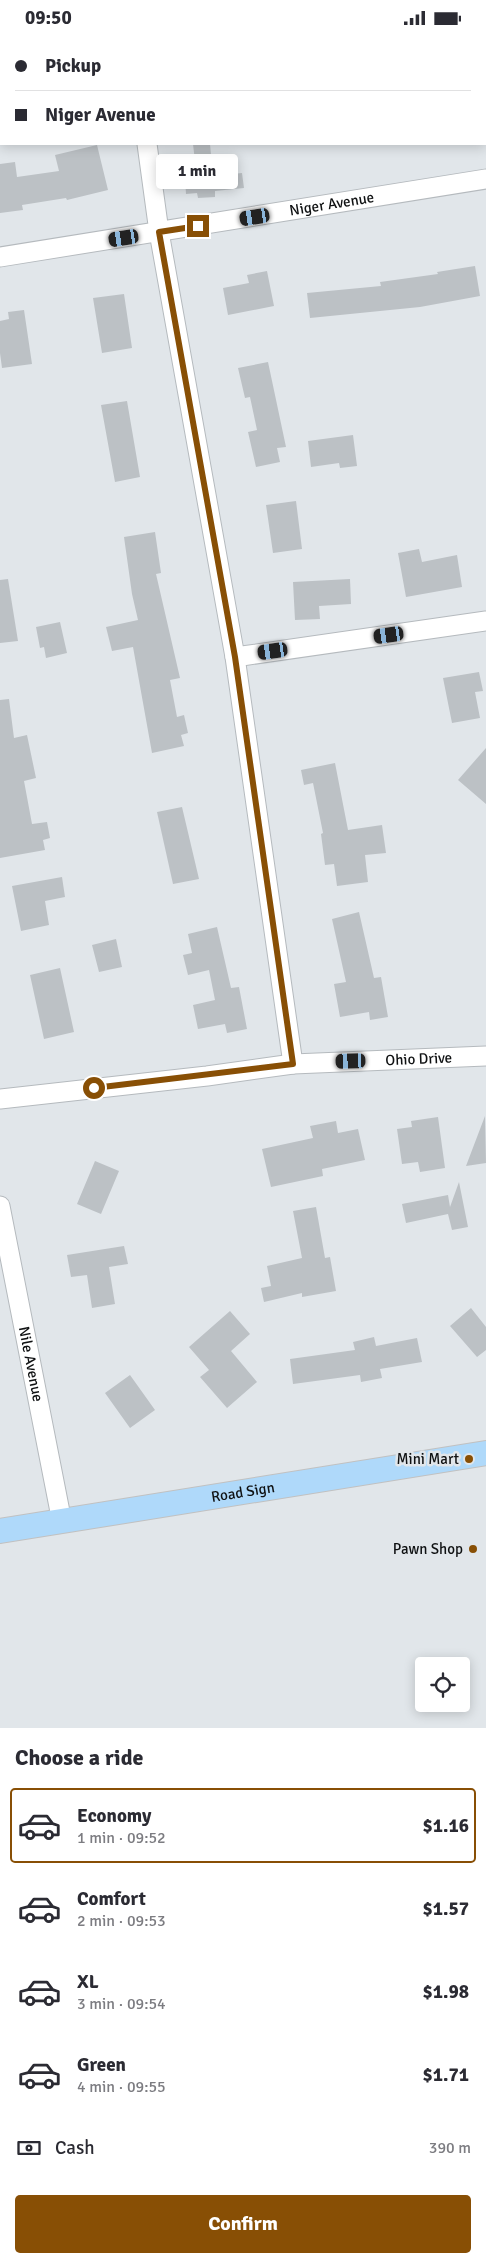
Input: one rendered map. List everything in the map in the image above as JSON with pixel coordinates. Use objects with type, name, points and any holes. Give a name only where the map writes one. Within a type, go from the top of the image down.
[{"type":"main road","name":"Road Sign","points":[[0,1531],[486,1453]]},
{"type":"street","points":[[147,145],[159,232],[235,657],[293,1064]]},
{"type":"street","name":"Niger Avenue","points":[[0,257],[486,179]]},
{"type":"street","points":[[235,657],[486,621]]},
{"type":"street","name":"Ohio Drive","points":[[0,1099],[207,1076],[293,1064],[486,1056]]},
{"type":"street","name":"Nile Avenue","points":[[0,1206],[62,1522]]},
{"type":"building","points":[[97,145],[108,190],[67,200],[66,198],[22,205],[23,210],[0,213],[0,164],[15,162],[17,177],[59,171],[55,155]]},
{"type":"building","points":[[193,145],[210,145],[213,176],[242,173],[244,188],[215,191],[215,197],[198,198],[197,193],[186,194],[185,179],[197,179]]},
{"type":"building","points":[[475,266],[480,296],[420,307],[310,318],[307,293],[381,286],[380,282],[438,274],[437,272]]},
{"type":"building","points":[[267,271],[274,306],[228,315],[223,288],[249,283],[247,275]]},
{"type":"building","points":[[124,294],[132,348],[102,353],[93,298]]},
{"type":"building","points":[[24,310],[32,364],[2,368],[0,321],[9,319],[8,312]]},
{"type":"building","points":[[268,362],[286,447],[277,448],[280,462],[256,467],[248,432],[257,430],[250,397],[245,398],[238,368]]},
{"type":"building","points":[[127,401],[140,477],[115,482],[101,405]]},
{"type":"building","points":[[353,435],[357,466],[340,468],[339,463],[311,467],[308,441]]},
{"type":"building","points":[[296,501],[302,549],[273,553],[266,505]]},
{"type":"building","points":[[155,532],[161,573],[156,574],[180,678],[170,680],[177,717],[184,715],[188,733],[181,735],[184,746],[152,753],[133,647],[112,651],[106,627],[138,620],[132,594],[124,537]]},
{"type":"building","points":[[419,549],[422,562],[457,555],[462,587],[406,597],[398,553]]},
{"type":"building","points":[[8,579],[18,641],[0,643],[0,580]]},
{"type":"building","points":[[350,579],[351,604],[319,606],[320,619],[295,620],[293,582]]},
{"type":"building","points":[[60,622],[67,653],[46,658],[44,647],[40,648],[36,627]]},
{"type":"building","points":[[479,672],[483,691],[475,692],[480,718],[452,723],[443,678]]},
{"type":"building","points":[[9,699],[14,738],[27,735],[36,778],[24,781],[32,824],[47,822],[50,838],[43,840],[45,850],[0,858],[0,700]]},
{"type":"building","points":[[486,748],[486,804],[458,780]]},
{"type":"building","points":[[335,763],[348,830],[382,825],[386,853],[365,855],[368,882],[337,886],[334,864],[325,865],[321,834],[323,833],[313,783],[304,785],[301,770]]},
{"type":"building","points":[[182,807],[199,879],[173,884],[157,812]]},
{"type":"building","points":[[62,877],[65,897],[45,901],[49,925],[21,931],[12,886]]},
{"type":"building","points":[[359,912],[374,978],[381,977],[388,1017],[370,1020],[369,1012],[340,1017],[334,984],[346,982],[332,919]]},
{"type":"building","points":[[217,927],[231,988],[239,987],[247,1029],[227,1033],[225,1024],[198,1029],[193,1005],[215,1000],[209,970],[188,975],[183,955],[192,953],[188,934]]},
{"type":"building","points":[[116,939],[122,967],[99,972],[92,945]]},
{"type":"building","points":[[60,968],[74,1032],[44,1039],[30,975]]},
{"type":"building","points":[[485,1116],[486,1163],[466,1166]]},
{"type":"building","points":[[438,1117],[445,1168],[420,1172],[418,1162],[402,1164],[397,1129],[412,1127],[411,1121]]},
{"type":"building","points":[[336,1121],[338,1133],[358,1129],[365,1160],[322,1169],[323,1176],[271,1187],[262,1149],[313,1138],[310,1126]]},
{"type":"building","points":[[95,1161],[119,1171],[101,1214],[77,1204]]},
{"type":"building","points":[[459,1182],[468,1227],[452,1230],[448,1214],[406,1223],[402,1204],[448,1195],[450,1207]]},
{"type":"building","points":[[316,1207],[325,1258],[330,1257],[336,1291],[302,1297],[302,1293],[264,1302],[261,1288],[271,1286],[267,1266],[302,1258],[293,1211]]},
{"type":"building","points":[[124,1246],[128,1264],[109,1267],[115,1304],[92,1308],[87,1275],[71,1277],[67,1255]]},
{"type":"building","points":[[471,1308],[486,1327],[486,1350],[477,1357],[450,1326]]},
{"type":"building","points":[[230,1311],[250,1334],[231,1351],[257,1382],[227,1408],[200,1377],[209,1370],[189,1347]]},
{"type":"building","points":[[374,1337],[376,1346],[417,1338],[422,1362],[380,1369],[382,1378],[361,1382],[360,1375],[293,1384],[290,1359],[355,1350],[353,1342]]},
{"type":"building","points":[[130,1375],[155,1410],[130,1428],[105,1393]]},
{"type":"place","name":"Mini Mart","points":[[469,1459]]},
{"type":"place","name":"Pawn Shop","points":[[473,1549]]},
{"type":"route","points":[[94,1088],[207,1076],[293,1064],[235,657],[159,232],[198,226]]}]
